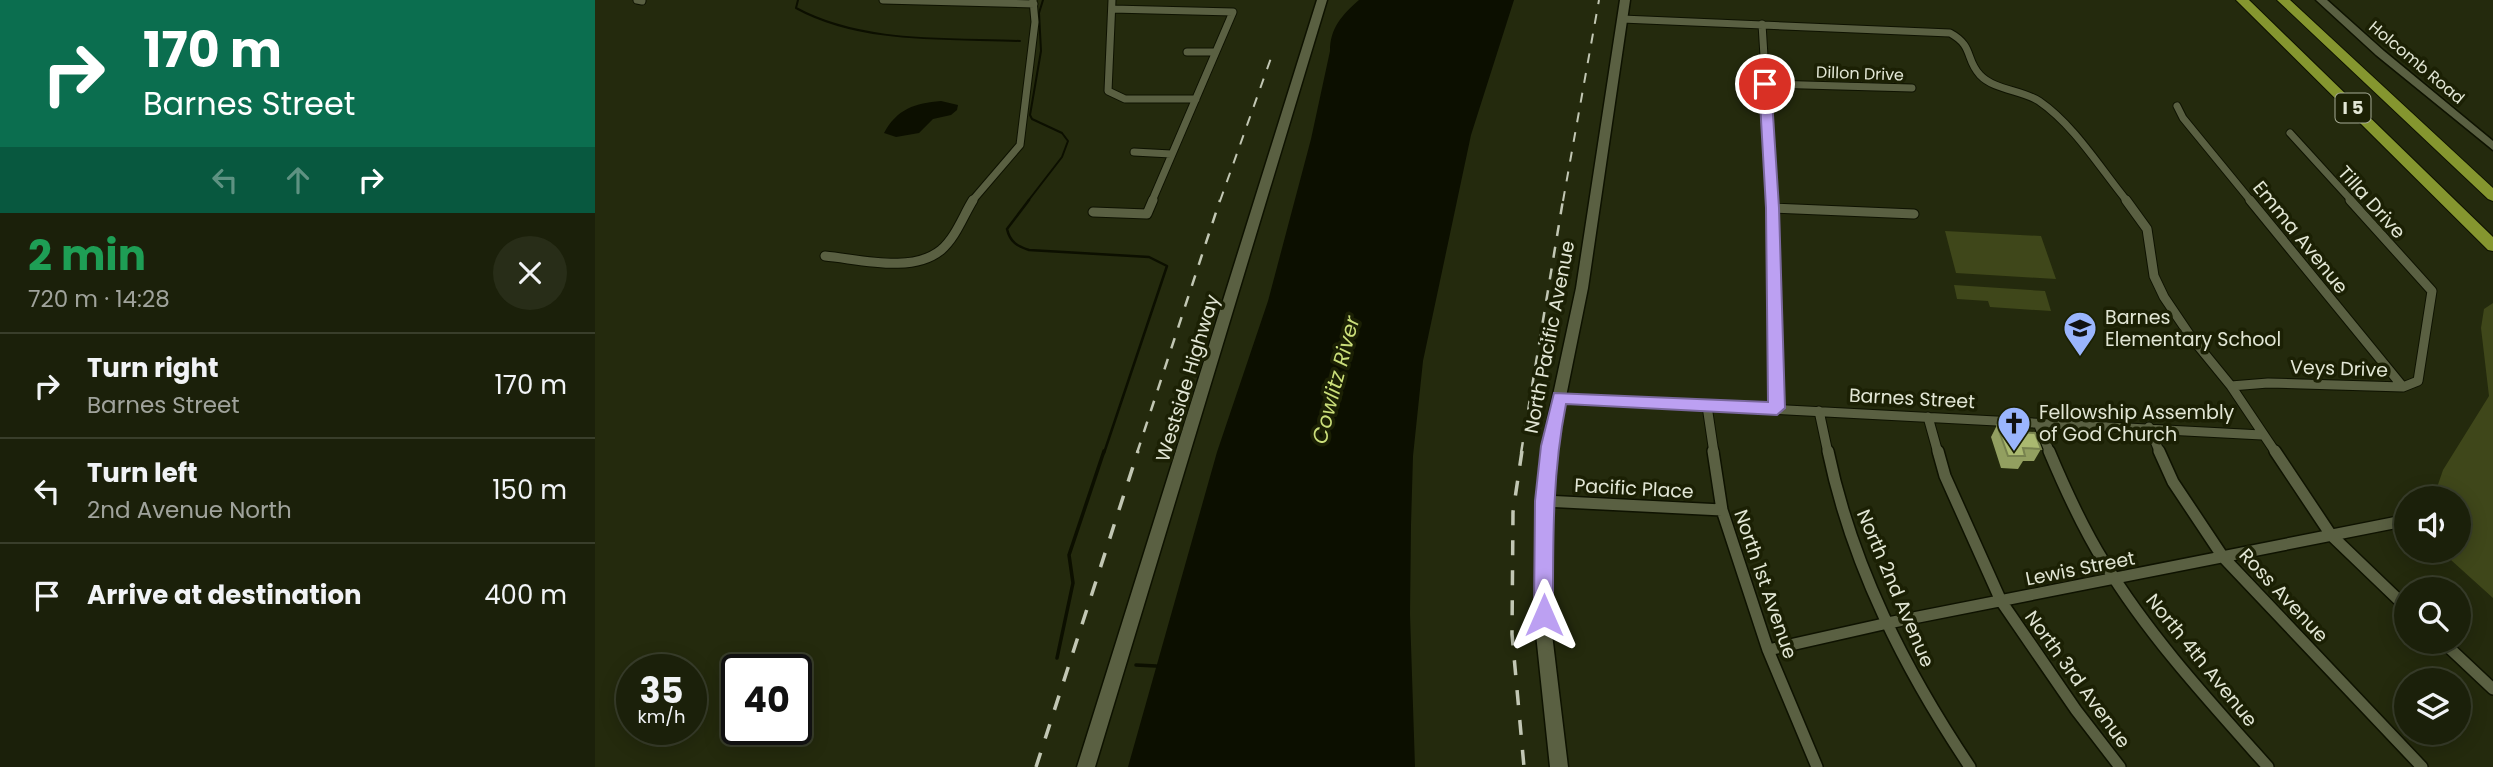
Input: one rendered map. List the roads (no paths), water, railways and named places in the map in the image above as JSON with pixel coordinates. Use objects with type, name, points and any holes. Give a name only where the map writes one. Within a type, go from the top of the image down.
[{"type":"highway","name":"I 5","points":[[2242,0],[2493,246]]},
{"type":"highway","name":"I 5","points":[[2283,0],[2493,196]]},
{"type":"street","points":[[637,0],[642,1]]},
{"type":"street","points":[[825,256],[912,261],[929,257],[942,249],[974,198],[990,177],[1016,153],[1020,145],[1035,22],[1034,2],[883,0]]},
{"type":"street","name":"Westside Highway","points":[[1086,767],[1322,0]]},
{"type":"street","name":"North Pacific Avenue","points":[[1559,767],[1544,634],[1544,501],[1549,446],[1582,288],[1625,0]]},
{"type":"street","name":"Holcomb Road","points":[[2321,0],[2379,53],[2493,147]]},
{"type":"street","points":[[1093,212],[1147,214],[1171,154],[1196,99],[1233,12],[1112,4],[1108,91],[1125,99],[1196,99]]},
{"type":"street","points":[[1622,19],[1950,33],[1963,40],[1979,74],[1987,80],[2036,99],[2057,115],[2143,221],[2151,234],[2153,273],[2168,303],[2244,404],[2262,435],[2331,535],[2394,595]]},
{"type":"street","points":[[1762,24],[1773,208],[1777,408]]},
{"type":"street","points":[[1187,52],[1215,52]]},
{"type":"street","name":"Dillon Drive","points":[[1765,84],[1912,88]]},
{"type":"street","name":"Emma Avenue","points":[[2177,106],[2183,118],[2403,387]]},
{"type":"street","name":"Tilla Drive","points":[[2290,133],[2432,291]]},
{"type":"street","points":[[1135,152],[1171,154]]},
{"type":"street","points":[[1773,208],[1914,214]]},
{"type":"street","name":"Veys Drive","points":[[2231,386],[2268,383],[2403,387],[2418,381],[2432,291]]},
{"type":"street","name":"Barnes Street","points":[[1559,398],[2262,435]]},
{"type":"street","name":"North 1st Avenue","points":[[1707,406],[1722,510],[1768,650],[1817,767]]},
{"type":"street","name":"North 2nd Avenue","points":[[1819,411],[1848,529],[1888,623],[1936,718],[1970,767]]},
{"type":"street","name":"North 3rd Avenue","points":[[1928,417],[1945,476],[2001,601],[2076,710],[2120,767]]},
{"type":"street","name":"North 4th Avenue","points":[[2038,423],[2060,481],[2115,579],[2179,666],[2268,767]]},
{"type":"street","name":"Ross Avenue","points":[[2149,427],[2173,482],[2223,557],[2423,767]]},
{"type":"street","name":"Pacific Place","points":[[1544,501],[1722,510]]},
{"type":"street","name":"Lewis Street","points":[[1768,650],[1888,623],[2394,523]]},
{"type":"street","points":[[2456,654],[2493,690]]},
{"type":"water","name":"Cowlitz River","points":[[1359,0],[1514,0],[1471,135],[1423,361],[1413,456],[1411,525],[1410,614],[1415,767],[1128,767],[1217,452],[1268,301],[1311,139],[1332,35],[1342,17]]},
{"type":"water","points":[[941,101],[958,105],[957,110],[951,115],[933,119],[919,133],[896,137],[884,133],[895,118],[908,109],[923,103]]},
{"type":"waterway","points":[[798,0],[796,8],[849,28],[905,37],[1020,41]]},
{"type":"waterway","points":[[1028,201],[1062,157],[1068,141],[1062,133],[1032,119],[1030,115],[1041,51],[1039,13],[1043,0]]},
{"type":"waterway","points":[[1029,200],[1007,229],[1012,240],[1021,247],[1029,250],[1149,257],[1167,266],[1104,453]]},
{"type":"waterway","points":[[1057,658],[1073,583],[1069,555],[1104,451]]},
{"type":"waterway","points":[[1136,665],[1156,666]]},
{"type":"railway","points":[[1563,201],[1599,0]]},
{"type":"railway","points":[[1220,201],[1271,58]]},
{"type":"railway","points":[[1137,453],[1220,200]]},
{"type":"railway","points":[[1521,453],[1563,200]]},
{"type":"railway","points":[[1036,767],[1138,451]]},
{"type":"railway","points":[[1522,451],[1513,512],[1512,634],[1524,767]]},
{"type":"place","name":"Barnes Elementary School","points":[[2080,358]]},
{"type":"place","name":"Fellowship Assembly of God Church","points":[[2014,453]]}]
